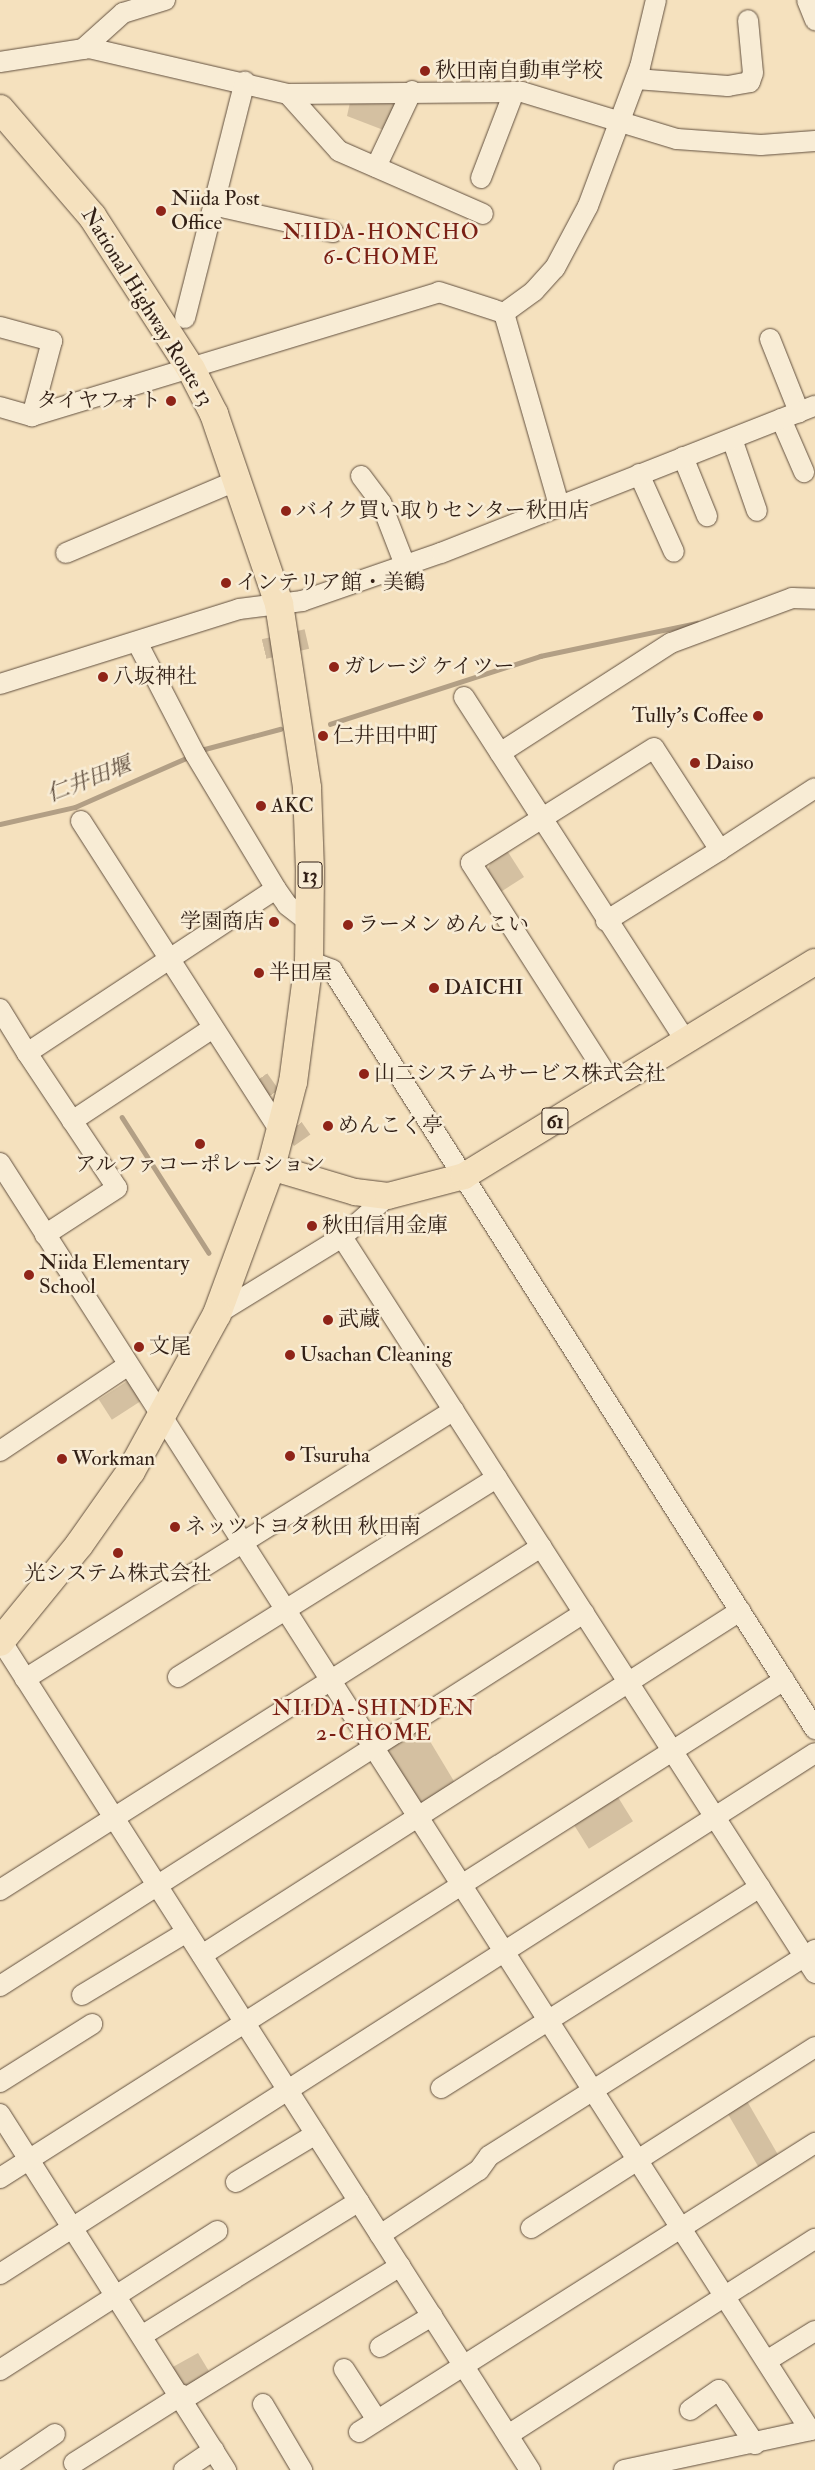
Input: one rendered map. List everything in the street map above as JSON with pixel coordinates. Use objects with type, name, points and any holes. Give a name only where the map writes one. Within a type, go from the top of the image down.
[{"type":"highway","name":"National Highway Route 13","points":[[0,109],[92,216],[191,369],[240,479],[280,604],[307,788],[309,922],[309,961],[293,1082],[271,1167],[216,1314],[164,1417],[103,1513],[0,1641]]},
{"type":"main road","name":"61","points":[[271,1167],[355,1192],[388,1196],[464,1176],[815,962]]},
{"type":"street","points":[[83,49],[123,13],[165,0]]},
{"type":"street","points":[[504,313],[534,291],[555,268],[588,206],[622,121],[636,79],[656,0]]},
{"type":"street","points":[[636,79],[728,86],[750,82],[753,73],[748,20]]},
{"type":"street","points":[[0,62],[83,49],[245,81],[288,94],[412,91],[514,92],[622,121],[677,139],[762,145],[815,141]]},
{"type":"street","points":[[186,318],[217,206],[245,81]]},
{"type":"street","points":[[376,167],[412,91]]},
{"type":"street","points":[[481,178],[514,92]]},
{"type":"street","points":[[288,94],[339,151],[483,214]]},
{"type":"street","points":[[217,206],[333,232]]},
{"type":"street","points":[[0,407],[32,416],[439,292],[504,313]]},
{"type":"street","points":[[504,313],[559,505]]},
{"type":"street","points":[[0,327],[52,341],[32,416]]},
{"type":"street","points":[[0,684],[138,644],[239,609],[302,601],[405,565],[807,409],[770,339]]},
{"type":"street","points":[[781,419],[804,472]]},
{"type":"street","points":[[732,439],[757,511]]},
{"type":"street","points":[[683,457],[707,516]]},
{"type":"street","points":[[639,474],[674,552]]},
{"type":"street","points":[[361,476],[381,503],[405,565]]},
{"type":"street","points":[[66,553],[240,479]]},
{"type":"street","points":[[500,753],[671,643],[792,598],[815,599]]},
{"type":"street","points":[[138,644],[195,754],[276,889],[287,905],[309,922]]},
{"type":"street","points":[[464,697],[606,921],[686,1041]]},
{"type":"street","points":[[613,1085],[471,864],[654,748],[720,850]]},
{"type":"street","points":[[606,921],[815,788]]},
{"type":"street","points":[[81,821],[169,962],[280,1130]]},
{"type":"street","points":[[28,1053],[169,962],[276,889]]},
{"type":"street","points":[[309,961],[332,970],[815,1729]]},
{"type":"street","points":[[0,1009],[116,1188],[45,1235]]},
{"type":"street","points":[[72,1121],[213,1028]]},
{"type":"street","points":[[0,1164],[127,1366],[164,1417],[461,1885],[813,2430],[755,2444],[624,2470]]},
{"type":"street","points":[[216,1314],[342,1237],[388,1196]]},
{"type":"street","points":[[342,1237],[714,1817],[811,1960],[489,2156],[479,2170],[380,2235]]},
{"type":"street","points":[[0,1451],[127,1366]]},
{"type":"street","points":[[25,1679],[245,1543],[454,1410]]},
{"type":"street","points":[[178,1677],[497,1478]]},
{"type":"street","points":[[0,1890],[541,1547]]},
{"type":"street","points":[[202,1955],[740,1611]]},
{"type":"street","points":[[0,1986],[584,1613]]},
{"type":"street","points":[[0,1641],[530,2470]]},
{"type":"street","points":[[0,2178],[784,1680]]},
{"type":"street","points":[[0,2274],[815,1752]]},
{"type":"street","points":[[441,2088],[549,2022],[760,1887]]},
{"type":"street","points":[[82,1995],[186,1932]]},
{"type":"street","points":[[0,2082],[92,2024]]},
{"type":"street","points":[[530,2228],[815,2047]]},
{"type":"street","points":[[0,2114],[183,2397],[226,2470]]},
{"type":"street","points":[[236,2182],[316,2134]]},
{"type":"street","points":[[359,2432],[815,2143]]},
{"type":"street","points":[[143,2335],[359,2201]]},
{"type":"street","points":[[0,2370],[217,2231]]},
{"type":"street","points":[[508,2435],[815,2239]]},
{"type":"street","points":[[74,2463],[400,2266]]},
{"type":"street","points":[[380,2347],[432,2316]]},
{"type":"street","points":[[768,2360],[815,2331]]},
{"type":"street","points":[[344,2369],[377,2420]]},
{"type":"street","points":[[690,2410],[719,2390],[755,2444]]},
{"type":"street","points":[[263,2404],[302,2470]]},
{"type":"street","points":[[2,2470],[55,2434]]},
{"type":"street","points":[[184,2470],[214,2450]]},
{"type":"shaded area","points":[[388,97],[399,106],[386,131],[347,116],[351,98]]},
{"type":"shaded area","points":[[506,849],[524,877],[499,893],[486,874],[492,859]]},
{"type":"shaded area","points":[[129,1380],[142,1400],[112,1420],[99,1400]]},
{"type":"shaded area","points":[[422,1728],[458,1787],[422,1808],[387,1749]]},
{"type":"shaded area","points":[[616,1794],[633,1821],[589,1849],[572,1822]]},
{"type":"shaded area","points":[[747,2101],[779,2156],[759,2168],[727,2112]]},
{"type":"shaded area","points":[[198,2353],[213,2378],[193,2390],[182,2386],[171,2368]]},
{"type":"waterway","points":[[330,724],[540,656],[697,623]]},
{"type":"waterway","points":[[201,750],[280,729]]},
{"type":"waterway","name":"仁井田堰","points":[[0,824],[75,807],[186,758]]},
{"type":"waterway","points":[[122,1117],[209,1253]]},
{"type":"tunnel","points":[[264,649],[307,639]]},
{"type":"tunnel","points":[[259,1079],[302,1140]]},
{"type":"place","name":"秋田南自動車学校","points":[[425,71]]},
{"type":"place","name":"Niida Post Office","points":[[161,211]]},
{"type":"place","name":"タイヤフォト","points":[[171,401]]},
{"type":"place","name":"バイク買い取りセンター秋田店","points":[[286,511]]},
{"type":"place","name":"インテリア館・美鶴","points":[[226,583]]},
{"type":"place","name":"ガレージ ケイツー","points":[[334,667]]},
{"type":"place","name":"八坂神社","points":[[103,677]]},
{"type":"place","name":"Tully's Coffee","points":[[758,716]]},
{"type":"place","name":"仁井田中町","points":[[323,736]]},
{"type":"place","name":"Daiso","points":[[695,763]]},
{"type":"place","name":"AKC","points":[[261,806]]},
{"type":"place","name":"学園商店","points":[[274,922]]},
{"type":"place","name":"ラーメン めんこい","points":[[348,925]]},
{"type":"place","name":"半田屋","points":[[259,973]]},
{"type":"place","name":"DAICHI","points":[[434,988]]},
{"type":"place","name":"山二システムサービス株式会社","points":[[364,1074]]},
{"type":"place","name":"めんこく亭","points":[[328,1126]]},
{"type":"place","name":"アルファコーポレーション","points":[[200,1144]]},
{"type":"place","name":"秋田信用金庫","points":[[312,1226]]},
{"type":"place","name":"Niida Elementary School","points":[[29,1275]]},
{"type":"place","name":"武蔵","points":[[328,1320]]},
{"type":"place","name":"文尾","points":[[139,1347]]},
{"type":"place","name":"Usachan Cleaning","points":[[290,1355]]},
{"type":"place","name":"Tsuruha","points":[[290,1456]]},
{"type":"place","name":"Workman","points":[[62,1459]]},
{"type":"place","name":"ネッツトヨタ秋田 秋田南","points":[[175,1527]]},
{"type":"place","name":"光システム株式会社","points":[[118,1553]]},
{"type":"district","name":"NIIDA-HONCHO 6-CHOME","points":[[381,244]]},
{"type":"district","name":"NIIDA-SHINDEN 2-CHOME","points":[[374,1720]]}]
